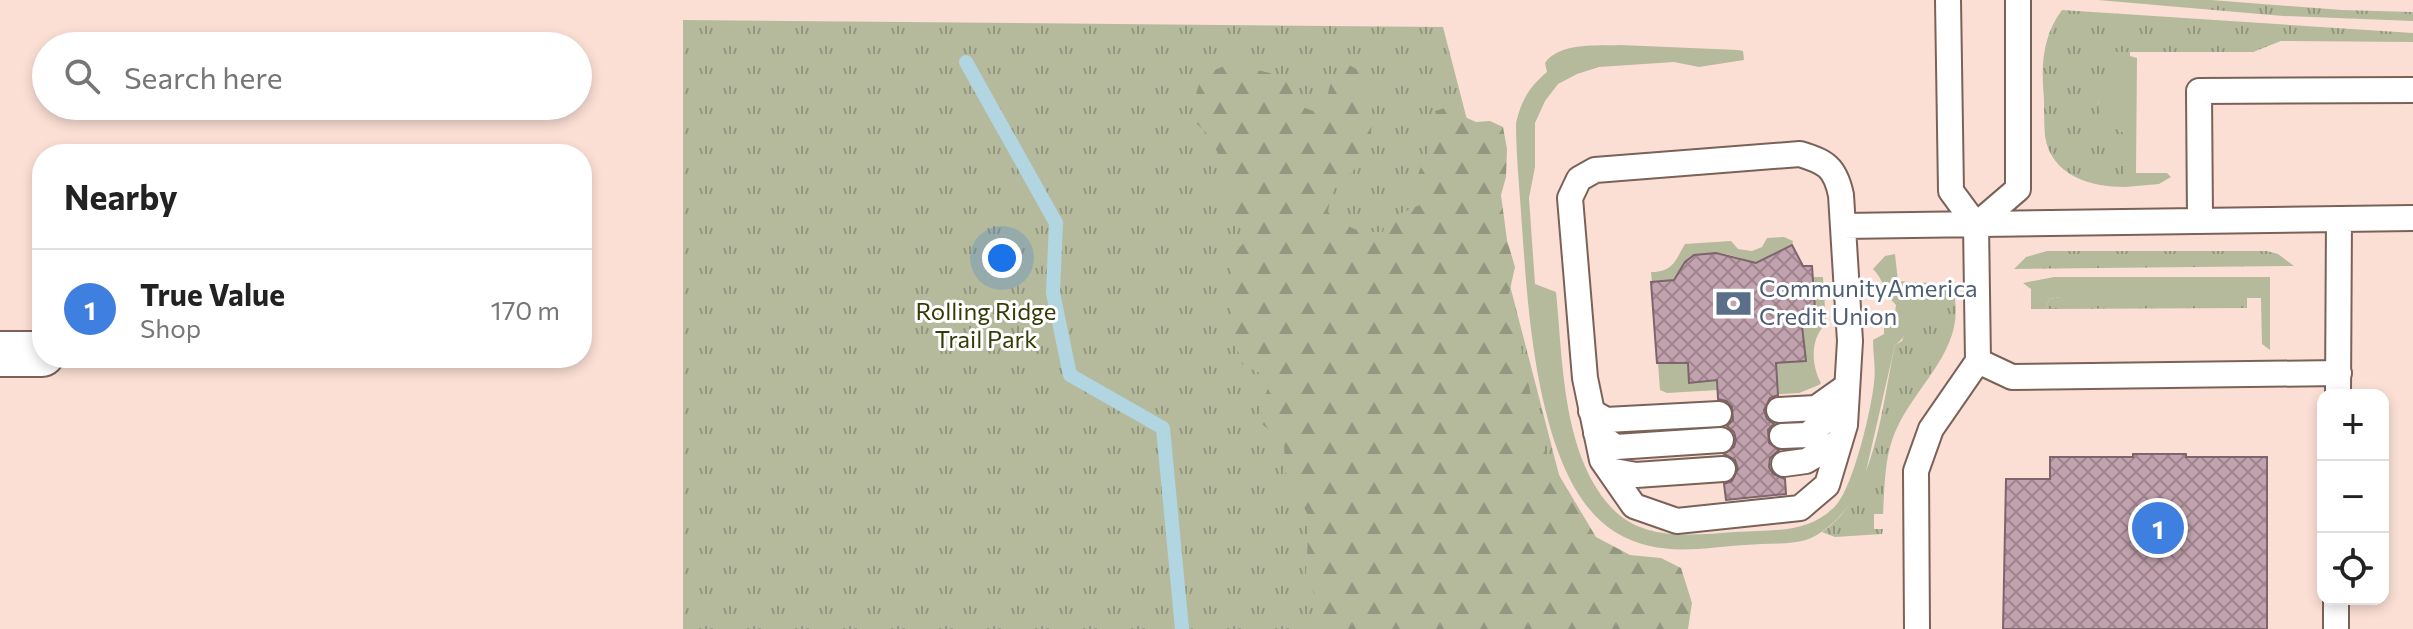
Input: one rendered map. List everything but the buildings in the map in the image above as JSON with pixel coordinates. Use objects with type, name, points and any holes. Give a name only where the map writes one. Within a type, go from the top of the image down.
[{"type":"street","points":[[0,354],[32,354]]},
{"type":"lane","points":[[1917,629],[1916,471],[1931,429],[1978,361],[1976,225],[1951,191],[1948,0]]},
{"type":"lane","points":[[1976,225],[2018,189],[2018,0]]},
{"type":"lane","points":[[2200,220],[2199,91],[2413,90]]},
{"type":"lane","points":[[1800,154],[1824,161],[1838,180],[1843,226],[1850,341],[1846,396],[1845,425],[1827,485],[1800,508],[1677,521],[1634,506],[1602,460],[1585,378],[1570,198],[1579,179],[1595,170],[1800,154]]},
{"type":"lane","points":[[1843,226],[2413,218]]},
{"type":"lane","points":[[1978,361],[2012,377],[2338,384],[2339,219]]},
{"type":"lane","points":[[1779,410],[1816,408],[1846,396]]},
{"type":"lane","points":[[1782,436],[1807,435],[1846,396]]},
{"type":"lane","points":[[1594,422],[1719,414]]},
{"type":"lane","points":[[1594,422],[1616,447],[1721,440]]},
{"type":"lane","points":[[1784,464],[1806,461],[1840,441]]},
{"type":"lane","points":[[1609,470],[1636,475],[1723,469]]},
{"type":"lane","points":[[2336,605],[2336,629]]},
{"type":"green space","points":[[2098,0],[2211,0],[2413,12],[2413,21],[2283,16]]},
{"type":"green space","points":[[2062,10],[2413,33],[2413,42],[2281,41],[2253,52],[2116,52],[2098,103],[2115,128],[2125,133],[2125,187],[2099,185],[2064,170],[2055,161],[2045,136],[2043,63],[2050,31]]},
{"type":"green space","name":"Rolling Ridge Trail Park","points":[[683,20],[1443,27],[1599,629],[683,629]]},
{"type":"green space","points":[[1580,46],[1738,50],[1743,51],[1744,60],[1699,67],[1674,62],[1599,67],[1558,84],[1545,101],[1535,123],[1535,167],[1529,198],[1535,284],[1556,292],[1568,404],[1582,459],[1594,484],[1623,518],[1652,531],[1685,535],[1777,530],[1803,526],[1827,514],[1837,504],[1850,480],[1861,446],[1874,383],[1873,340],[1884,334],[1884,321],[1895,313],[1896,305],[1873,269],[1885,256],[1895,254],[1898,281],[1910,282],[1913,299],[1911,320],[1903,337],[1895,345],[1864,480],[1840,516],[1806,540],[1695,549],[1647,545],[1615,532],[1589,508],[1568,476],[1553,436],[1533,347],[1516,123],[1523,101],[1547,72],[1545,63],[1551,56]]},
{"type":"green space","points":[[2116,52],[2130,52],[2130,56],[2137,58],[2136,173],[2167,173],[2171,177],[2159,184],[2125,187],[2125,133],[2108,124],[2099,113],[2101,85]]},
{"type":"green space","points":[[1231,64],[1295,79],[1300,106],[1313,111],[1326,105],[1337,72],[1347,64],[1358,70],[1366,83],[1365,96],[1372,105],[1371,137],[1361,145],[1354,170],[1332,187],[1328,212],[1347,226],[1367,232],[1383,232],[1387,219],[1420,205],[1418,180],[1420,169],[1427,159],[1427,141],[1440,133],[1435,111],[1445,108],[1476,122],[1490,121],[1503,127],[1507,149],[1506,177],[1501,195],[1507,240],[1515,267],[1507,303],[1518,332],[1541,445],[1596,537],[1630,555],[1661,558],[1681,568],[1692,603],[1688,629],[1319,629],[1318,603],[1306,574],[1309,517],[1285,471],[1284,442],[1262,424],[1261,403],[1268,389],[1265,376],[1242,364],[1236,339],[1231,278],[1237,251],[1248,238],[1232,210],[1215,148],[1207,134],[1194,122],[1195,100],[1200,84],[1211,72]]},
{"type":"green space","points":[[1784,237],[1793,241],[1792,245],[1755,264],[1719,253],[1702,254],[1685,262],[1681,280],[1652,282],[1651,272],[1669,268],[1685,244],[1731,241],[1738,249],[1752,251],[1762,247],[1767,238]]},
{"type":"green space","points":[[2047,251],[2267,251],[2278,254],[2294,266],[2014,269],[2026,257]]},
{"type":"green space","points":[[1813,277],[1823,277],[1826,324],[1817,337],[1814,352],[1819,385],[1799,393],[1719,398],[1718,390],[1667,393],[1660,390],[1658,363],[1688,361],[1690,382],[1773,376],[1773,363],[1805,361],[1802,326],[1816,324]]},
{"type":"green space","points":[[2054,277],[2270,277],[2270,350],[2262,344],[2261,298],[2061,297],[2049,299],[2046,309],[2031,309],[2031,289],[2023,283]]},
{"type":"green space","points":[[1910,282],[1931,283],[1953,290],[1956,310],[1954,329],[1947,347],[1906,411],[1893,438],[1886,470],[1883,514],[1874,514],[1874,529],[1883,529],[1882,534],[1835,537],[1822,532],[1840,516],[1865,473],[1874,447],[1895,345],[1902,341],[1913,308]]},
{"type":"green space","points":[[2247,297],[2247,308],[2046,309],[2049,299]]},
{"type":"waterway","points":[[966,62],[1056,223],[1053,293],[1070,375],[1163,428],[1182,629]]},
{"type":"place","name":"CommunityAmerica Credit Union","points":[[1733,303]]},
{"type":"place","name":"True Value","points":[[2158,528]]}]
